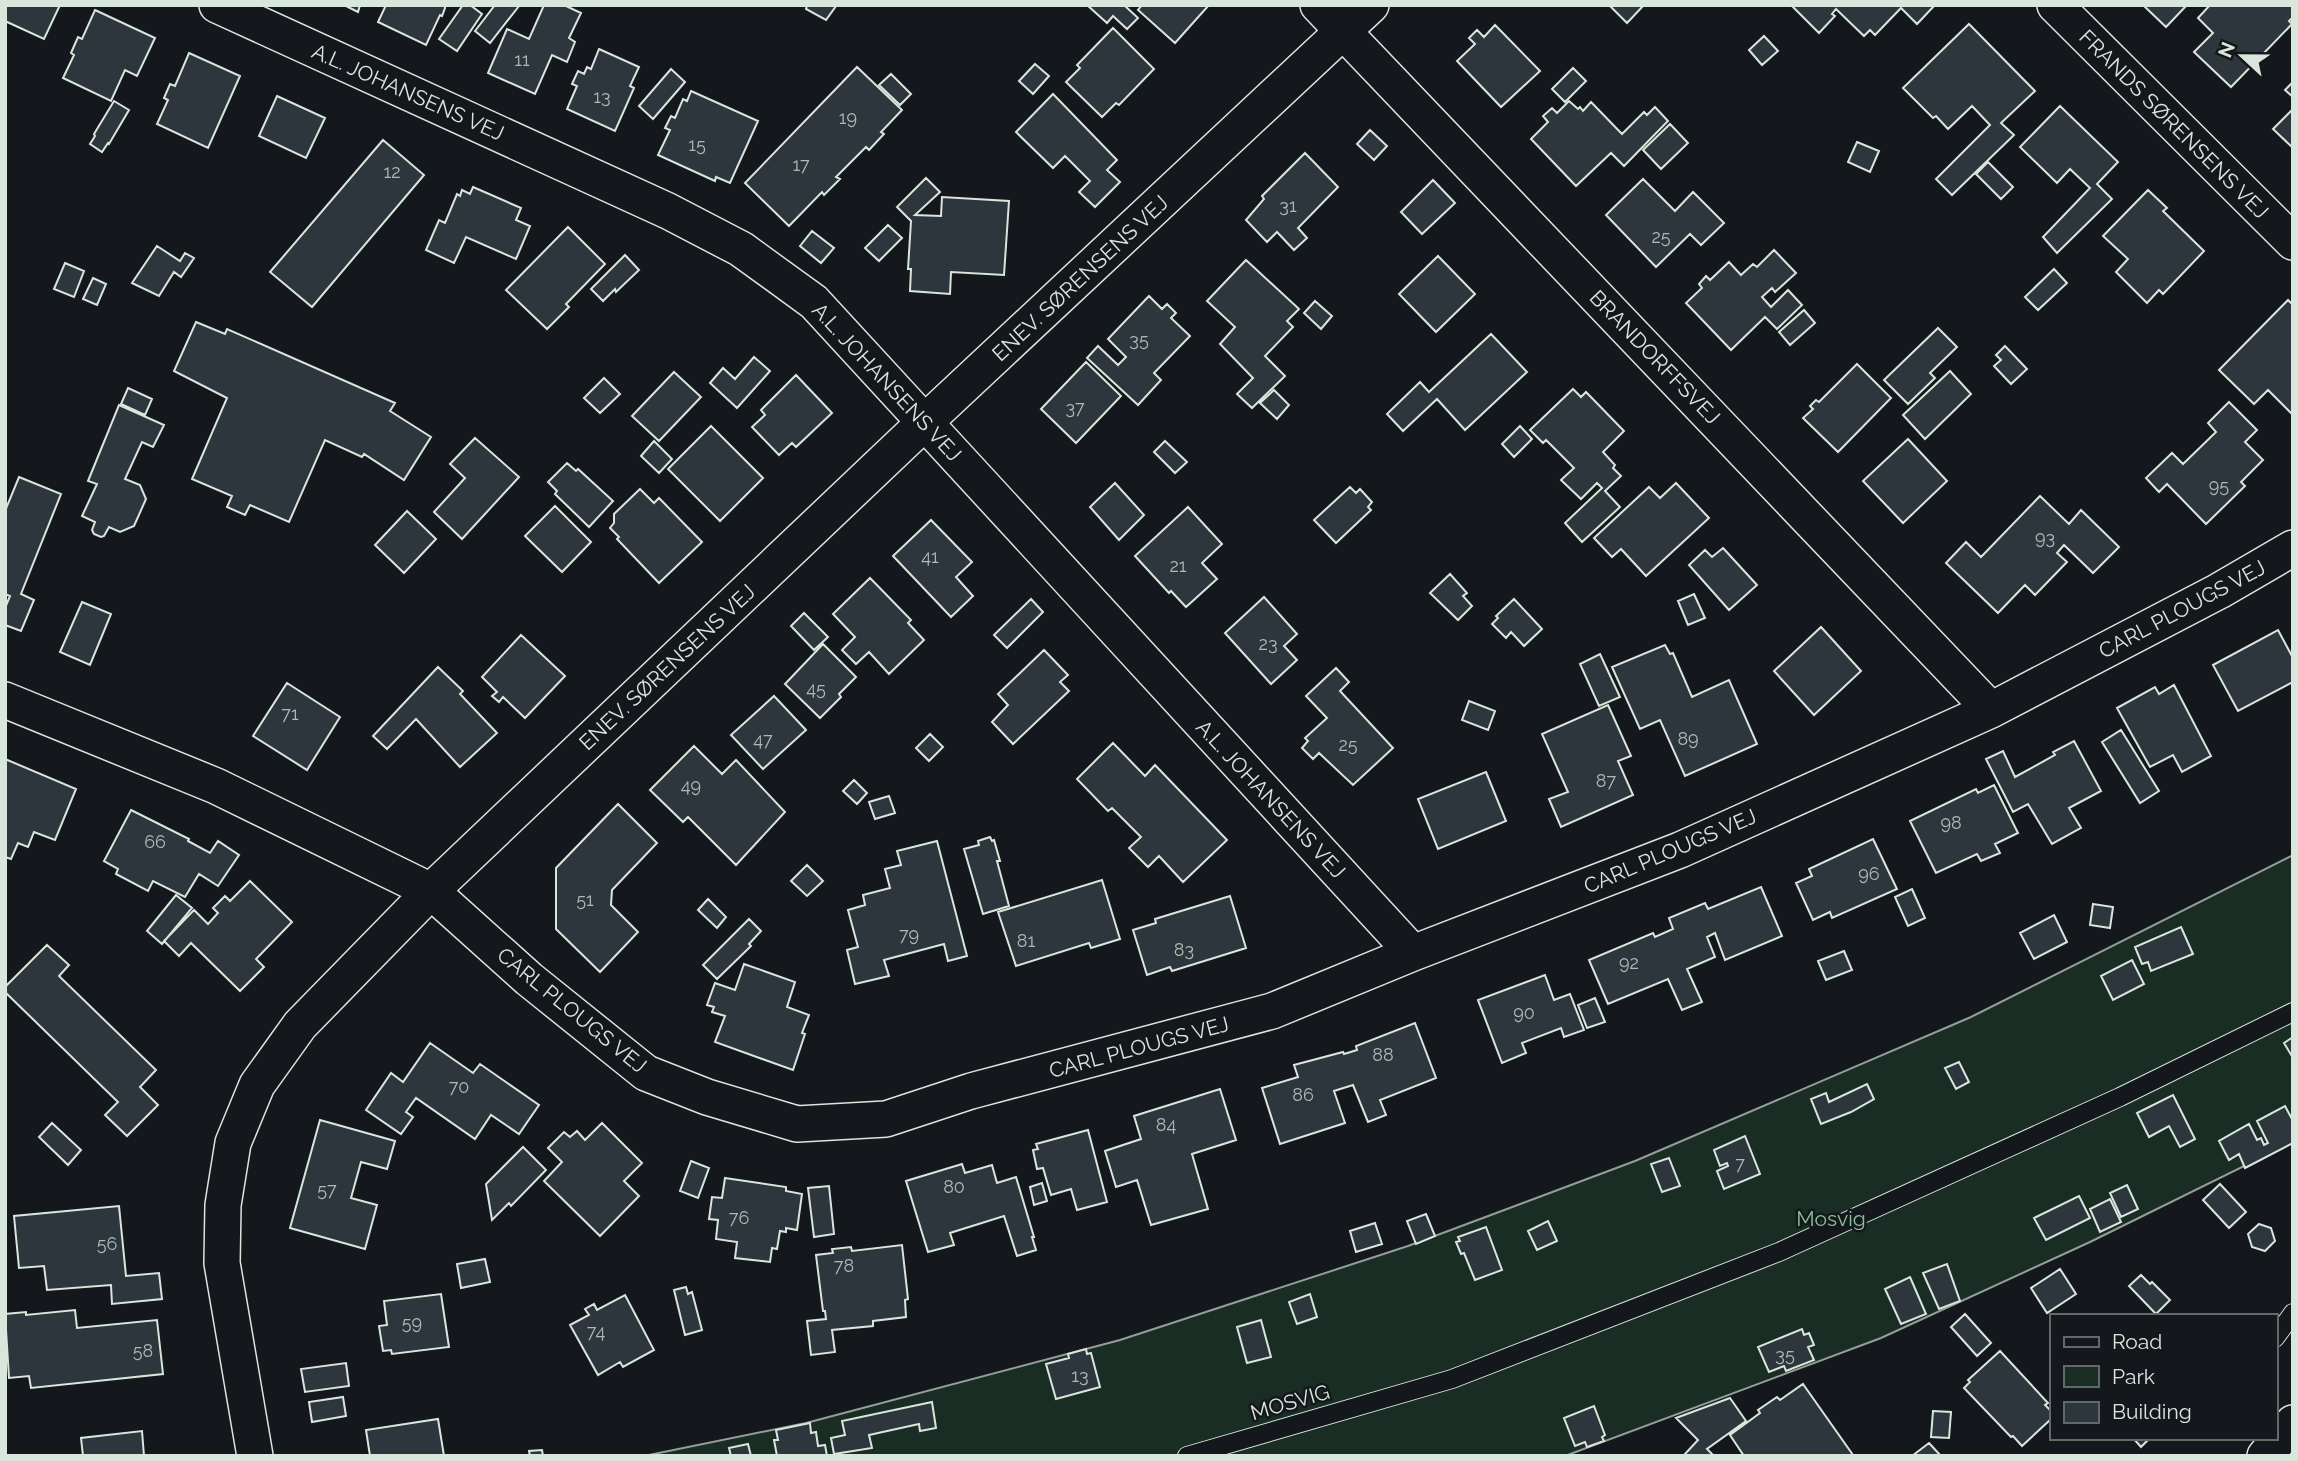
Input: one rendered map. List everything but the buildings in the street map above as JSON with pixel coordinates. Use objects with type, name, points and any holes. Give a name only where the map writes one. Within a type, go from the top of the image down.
[{"type":"street","name":"A.L. JOHANSENS VEJ","points":[[217,5],[668,211],[741,249],[814,302],[1413,953]]},
{"type":"street","name":"BRANDORFFSVEJ","points":[[1318,5],[1991,710]]},
{"type":"street","name":"ENEV. SØRENSENS VEJ","points":[[255,1456],[222,1263],[223,1205],[233,1143],[257,1086],[300,1025],[430,891],[925,422],[1371,5]]},
{"type":"street","name":"FRANDS SØRENSENS VEJ","points":[[2055,5],[2293,242]]},
{"type":"street","name":"CARL PLOUGS VEJ","points":[[5,700],[216,786],[430,891],[529,979],[646,1073],[707,1097],[797,1124],[886,1119],[971,1090],[1272,1012],[1413,953],[1681,850],[1991,710],[2219,591],[2293,548]]},
{"type":"street","points":[[2265,1456],[2293,1423]]},
{"type":"lane","name":"MOSVIG","points":[[1186,1456],[1452,1379],[1779,1252],[2120,1097],[2293,1013]]},
{"type":"lane","points":[[2277,1335],[2293,1313]]},
{"type":"green space","name":"Mosvig","points":[[2293,855],[2293,1142],[2090,1242],[1881,1338],[1565,1456],[644,1456],[806,1423],[1120,1340],[1408,1246],[1635,1161],[1971,1017]]}]
